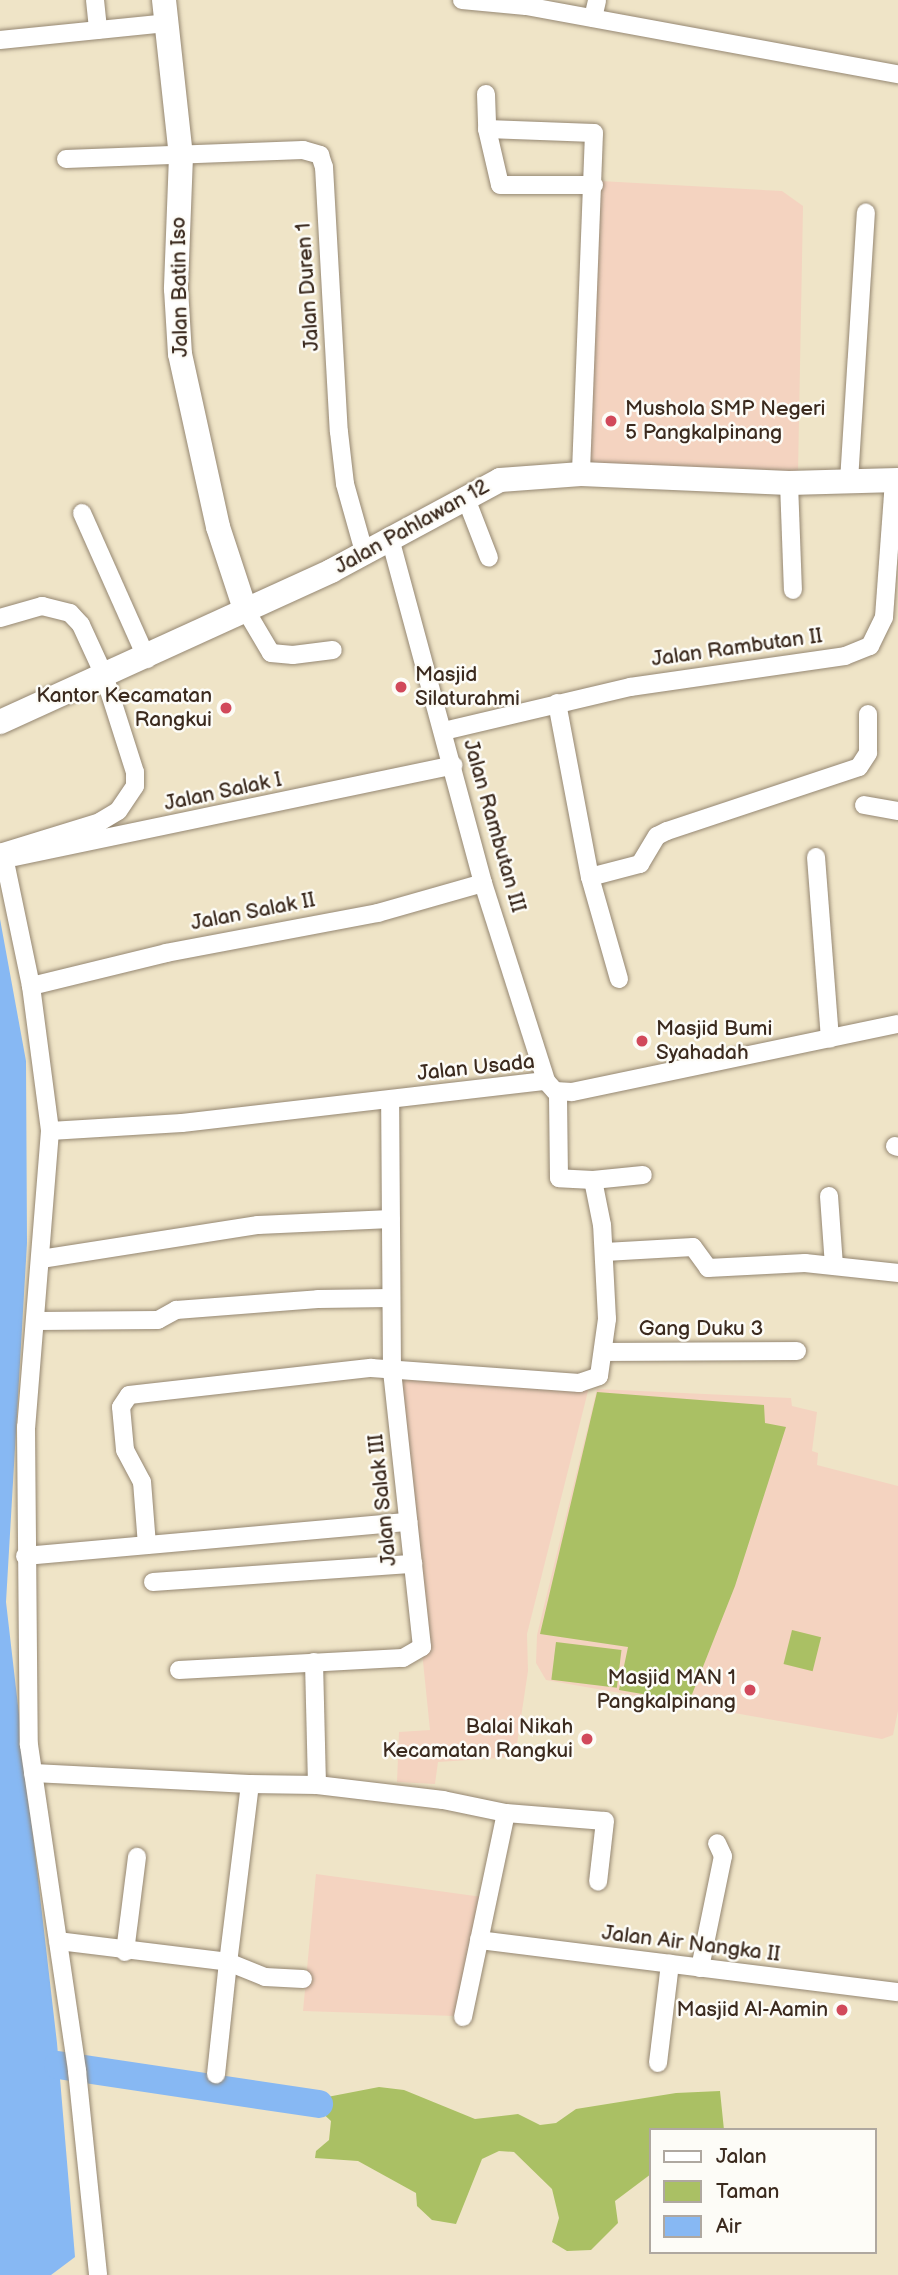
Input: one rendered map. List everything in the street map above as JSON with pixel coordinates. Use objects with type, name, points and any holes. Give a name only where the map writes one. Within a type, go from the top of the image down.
[{"type":"main road","name":"Jalan Batin Iso","points":[[165,11],[181,156],[176,289],[180,354],[215,514],[245,609]]},
{"type":"main road","name":"Jalan Pahlawan 12","points":[[0,722],[104,675],[147,659],[245,609],[365,555],[465,496],[500,480],[581,474],[789,483],[896,480]]},
{"type":"street","points":[[95,0],[98,30]]},
{"type":"street","points":[[462,0],[595,9],[898,74]]},
{"type":"street","points":[[0,40],[98,30],[165,11]]},
{"type":"street","points":[[486,94],[487,129],[500,185],[594,185]]},
{"type":"street","points":[[487,129],[593,132],[594,185],[581,474]]},
{"type":"street","name":"Jalan Duren 1","points":[[66,159],[310,150],[323,160],[339,432],[345,484],[365,555]]},
{"type":"street","points":[[849,481],[866,213]]},
{"type":"street","name":"Jalan Rambutan II","points":[[444,731],[629,687],[845,656],[870,646],[884,617],[896,480]]},
{"type":"street","points":[[789,483],[793,590]]},
{"type":"street","points":[[465,496],[489,558]]},
{"type":"street","points":[[82,513],[147,659]]},
{"type":"street","name":"Jalan Rambutan III","points":[[391,542],[483,883],[552,1087],[559,1178],[593,1180]]},
{"type":"street","points":[[0,618],[42,606],[70,613],[81,625],[104,675],[135,772],[128,801],[100,822],[7,848],[3,859],[31,986],[50,1131],[37,1321],[26,1427],[25,1556],[33,1773],[75,2064],[98,2275]]},
{"type":"street","points":[[245,609],[271,653],[293,656],[333,650]]},
{"type":"street","points":[[558,703],[590,877],[619,979]]},
{"type":"street","points":[[590,877],[640,864],[657,836],[667,831],[859,767],[868,754],[868,714]]},
{"type":"street","name":"Jalan Salak I","points":[[3,859],[453,765]]},
{"type":"street","points":[[864,805],[898,811]]},
{"type":"street","points":[[816,857],[830,1038]]},
{"type":"street","name":"Jalan Salak II","points":[[31,986],[166,953],[389,910],[483,883]]},
{"type":"street","name":"Jalan Usada","points":[[50,1131],[552,1087],[898,1024]]},
{"type":"street","name":"Jalan Salak III","points":[[179,1670],[403,1658],[420,1653],[392,1370],[390,1100]]},
{"type":"street","points":[[147,1545],[143,1488],[125,1450],[121,1407],[126,1396],[275,1376],[392,1370],[586,1383],[599,1376],[605,1352],[605,1252],[593,1180],[643,1175]]},
{"type":"street","points":[[829,1196],[834,1265]]},
{"type":"street","points":[[41,1259],[258,1225],[391,1219]]},
{"type":"street","points":[[605,1252],[693,1247],[699,1250],[706,1267],[834,1265],[898,1273]]},
{"type":"street","points":[[37,1321],[158,1320],[176,1310],[318,1299],[391,1298]]},
{"type":"street","name":"Gang Duku 3","points":[[605,1352],[797,1351]]},
{"type":"street","points":[[25,1556],[408,1522]]},
{"type":"street","points":[[153,1582],[413,1564]]},
{"type":"street","points":[[314,1662],[317,1785]]},
{"type":"street","points":[[33,1773],[317,1785],[443,1800],[506,1813],[605,1821],[598,1882]]},
{"type":"street","points":[[216,2074],[250,1784]]},
{"type":"street","points":[[463,2017],[506,1813]]},
{"type":"street","points":[[700,1968],[723,1856],[717,1843]]},
{"type":"street","points":[[125,1952],[137,1857]]},
{"type":"street","name":"Jalan Air Nangka II","points":[[479,1940],[898,1992]]},
{"type":"street","points":[[58,1941],[125,1952],[228,1962],[265,1977],[303,1979]]},
{"type":"street","points":[[658,2063],[670,1964]]},
{"type":"shaded area","points":[[600,181],[782,191],[803,206],[798,473],[589,467]]},
{"type":"shaded area","points":[[402,1377],[589,1387],[527,1634],[528,1671],[515,1757],[438,1762],[435,1784],[397,1782],[399,1732],[430,1730],[413,1564]]},
{"type":"shaded area","points":[[597,1389],[791,1398],[792,1406],[817,1412],[812,1451],[818,1453],[817,1465],[898,1486],[898,1711],[893,1735],[882,1739],[546,1680],[536,1663],[537,1635]]},
{"type":"shaded area","points":[[316,1874],[482,1897],[455,2016],[303,2011]]},
{"type":"green space","points":[[597,1392],[764,1405],[765,1423],[786,1427],[735,1586],[689,1702],[619,1690],[628,1647],[540,1634]]},
{"type":"green space","points":[[792,1630],[821,1637],[813,1671],[784,1664]]},
{"type":"green space","points":[[556,1642],[622,1650],[617,1688],[551,1680]]},
{"type":"green space","points":[[379,2087],[404,2090],[475,2119],[518,2114],[540,2125],[556,2123],[576,2109],[676,2093],[720,2091],[724,2128],[650,2128],[650,2175],[615,2201],[618,2223],[591,2250],[567,2251],[552,2242],[559,2218],[552,2189],[514,2152],[499,2151],[482,2159],[456,2224],[432,2220],[417,2206],[416,2193],[358,2161],[315,2158],[316,2151],[329,2140],[331,2121],[317,2108],[322,2098]]},
{"type":"water","points":[[0,919],[26,1061],[27,1243],[6,1602],[57,2043],[75,2257],[51,2275],[0,2275]]},
{"type":"waterway","points":[[58,2065],[319,2104]]},
{"type":"place","name":"Mushola SMP Negeri 5 Pangkalpinang","points":[[611,421]]},
{"type":"place","name":"Masjid Silaturahmi","points":[[401,687]]},
{"type":"place","name":"Kantor Kecamatan Rangkui","points":[[226,708]]},
{"type":"place","name":"Masjid Bumi Syahadah","points":[[642,1041]]},
{"type":"place","name":"Masjid MAN 1 Pangkalpinang","points":[[750,1690]]},
{"type":"place","name":"Balai Nikah Kecamatan Rangkui","points":[[587,1739]]},
{"type":"place","name":"Masjid Al-Aamin","points":[[842,2010]]}]
